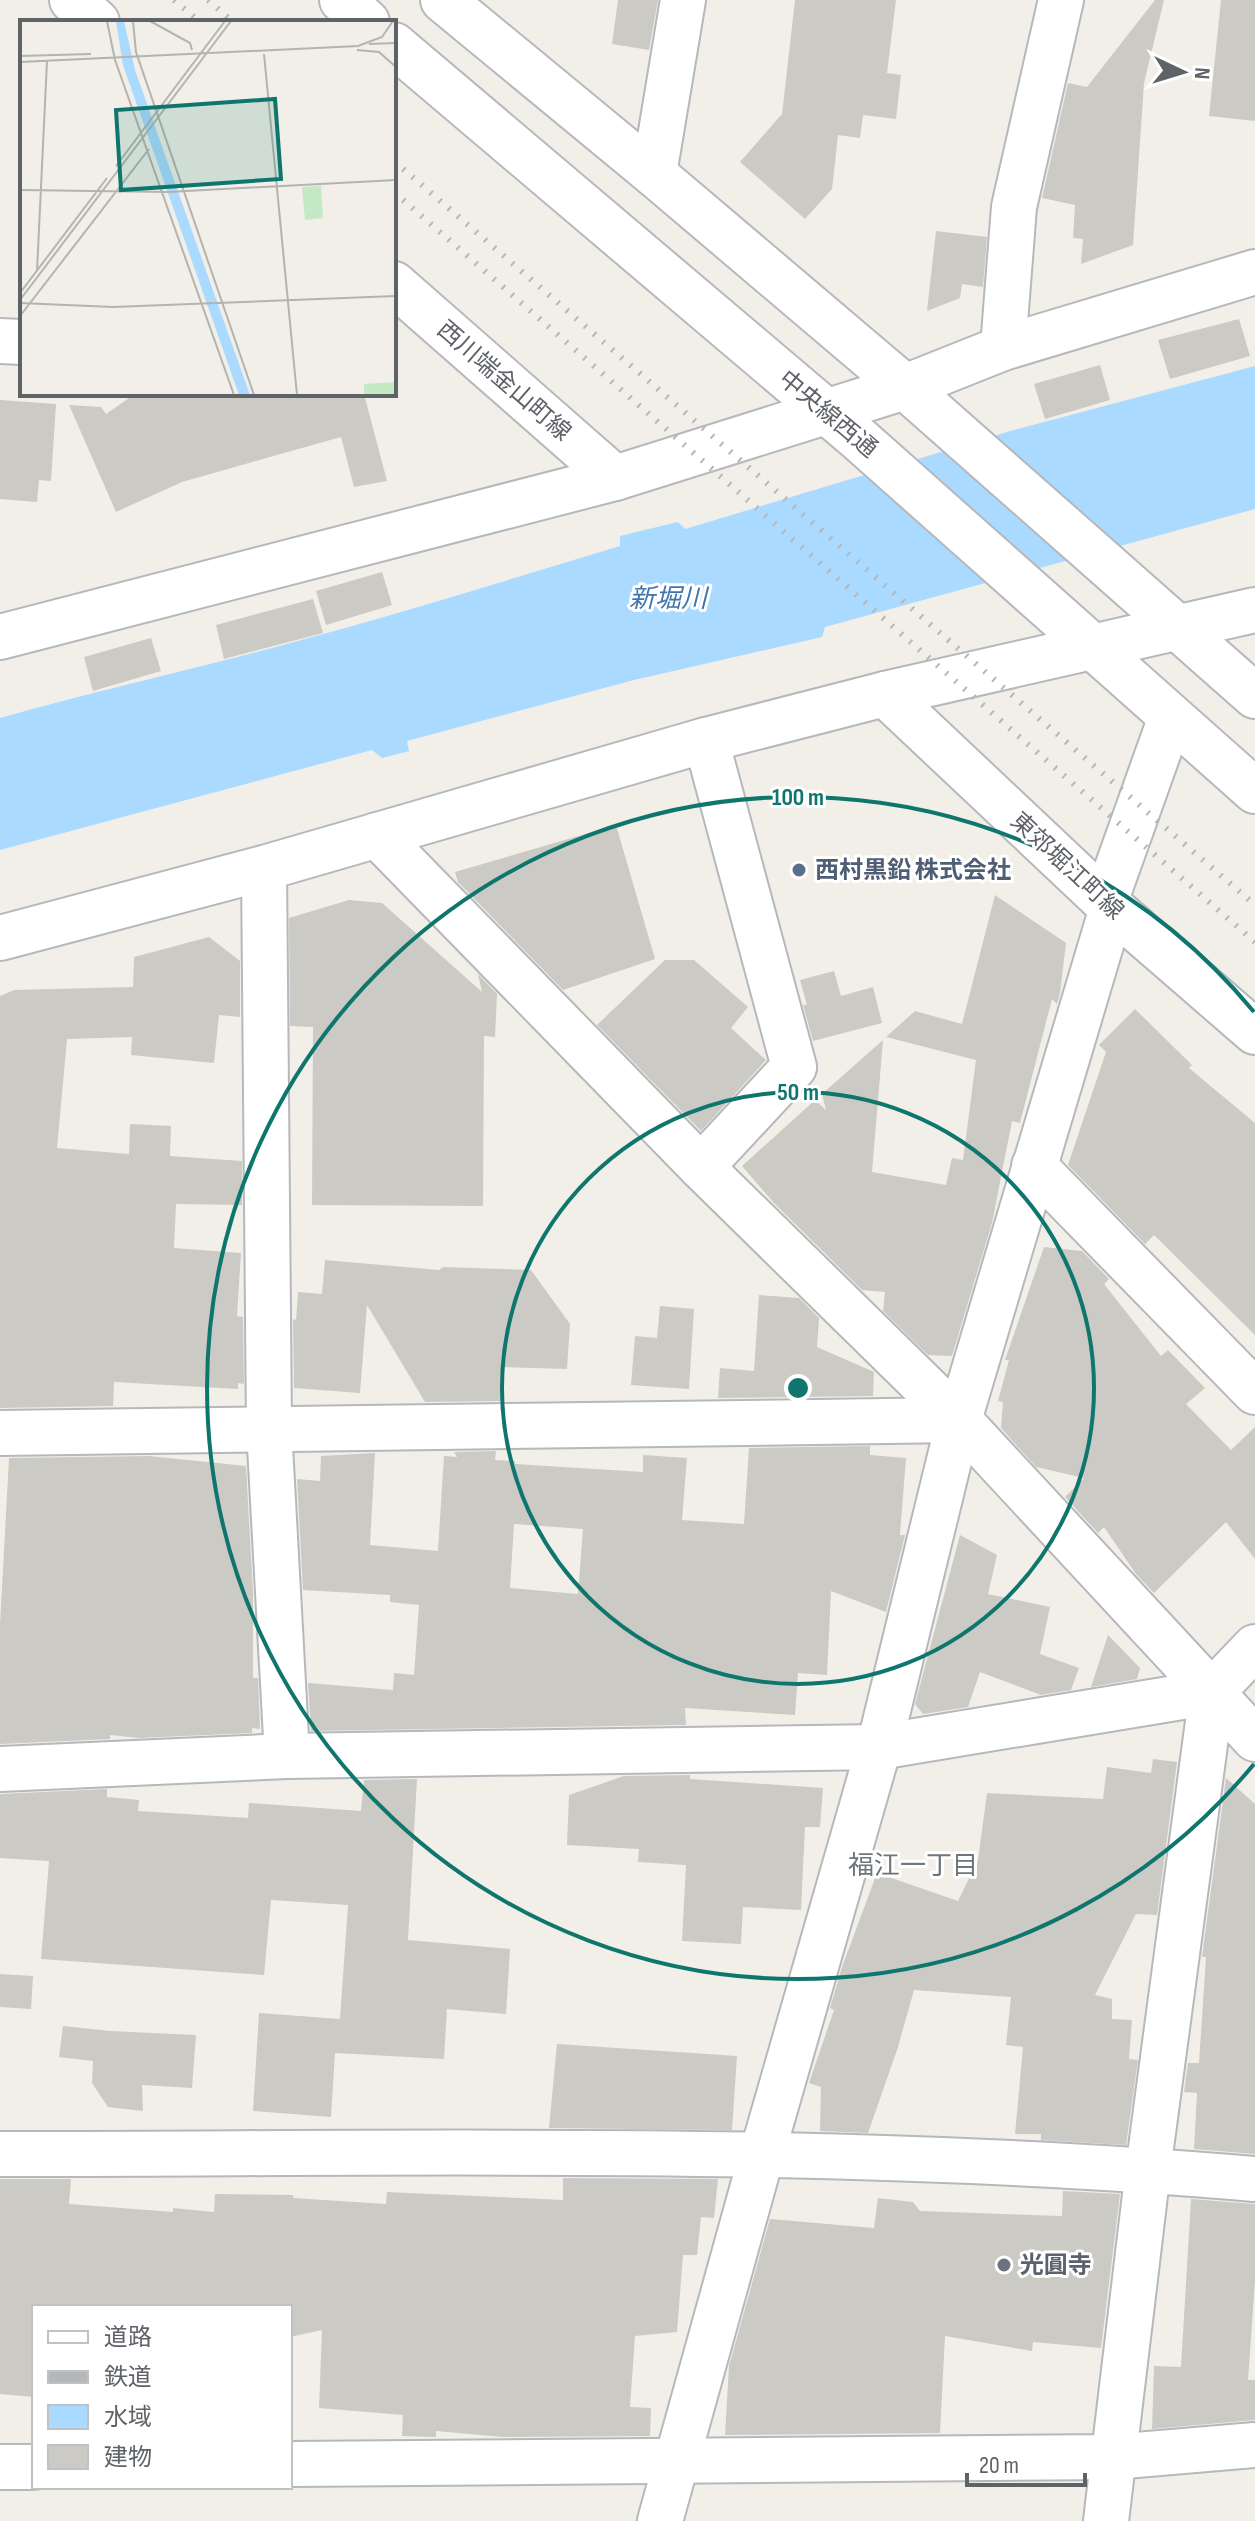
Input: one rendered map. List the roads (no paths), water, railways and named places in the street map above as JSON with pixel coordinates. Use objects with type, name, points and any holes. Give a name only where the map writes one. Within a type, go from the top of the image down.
[{"type":"street","points":[[72,0],[95,20]]},
{"type":"street","points":[[342,0],[365,20]]},
{"type":"street","points":[[443,0],[920,400],[1255,696]]},
{"type":"street","points":[[654,174],[683,0]]},
{"type":"street","points":[[1003,348],[1014,207],[1061,0]]},
{"type":"street","name":"中央線西通","points":[[396,47],[860,440],[1255,791]]},
{"type":"street","points":[[0,637],[615,478],[826,412],[920,400],[1003,348],[1255,272]]},
{"type":"street","name":"西川端金山町線","points":[[396,286],[615,478]]},
{"type":"street","points":[[0,341],[20,342]]},
{"type":"street","points":[[0,938],[264,868],[706,740],[885,694],[1255,610]]},
{"type":"street","name":"東郊堀江町線","points":[[885,694],[1108,905],[1255,1032]]},
{"type":"street","points":[[660,2521],[879,1747],[959,1420],[1108,905],[1171,717]]},
{"type":"street","points":[[701,1167],[794,1067],[706,740]]},
{"type":"street","points":[[377,835],[701,1167],[959,1420],[1255,1739]]},
{"type":"street","points":[[264,868],[269,1428],[287,1756]]},
{"type":"street","points":[[1034,1166],[1255,1392]]},
{"type":"street","points":[[0,1433],[959,1420]]},
{"type":"street","points":[[1106,2521],[1148,2170],[1212,1692],[1255,1647]]},
{"type":"street","points":[[0,1769],[287,1756],[879,1747],[1212,1692]]},
{"type":"street","points":[[0,2154],[762,2154],[1148,2170],[1255,2179]]},
{"type":"street","points":[[292,2464],[1113,2457],[1255,2445]]},
{"type":"street","points":[[0,2467],[32,2467]]},
{"type":"water","name":"新堀川","points":[[1255,366],[1255,509],[825,627],[822,637],[634,680],[407,741],[409,751],[382,758],[372,750],[0,850],[0,718],[416,608],[620,546],[620,536],[678,522],[685,529],[1014,430]]},
{"type":"railway","points":[[174,0],[198,20]]},
{"type":"railway","points":[[208,0],[231,20]]},
{"type":"railway","points":[[396,163],[1255,905]]},
{"type":"railway","points":[[396,194],[1255,942]]},
{"type":"place","name":"西村黒鉛 株式会社","points":[[799,870]]},
{"type":"place","name":"光圓寺","points":[[1004,2265]]},
{"type":"district","name":"福江一丁目","points":[[913,1866]]}]
